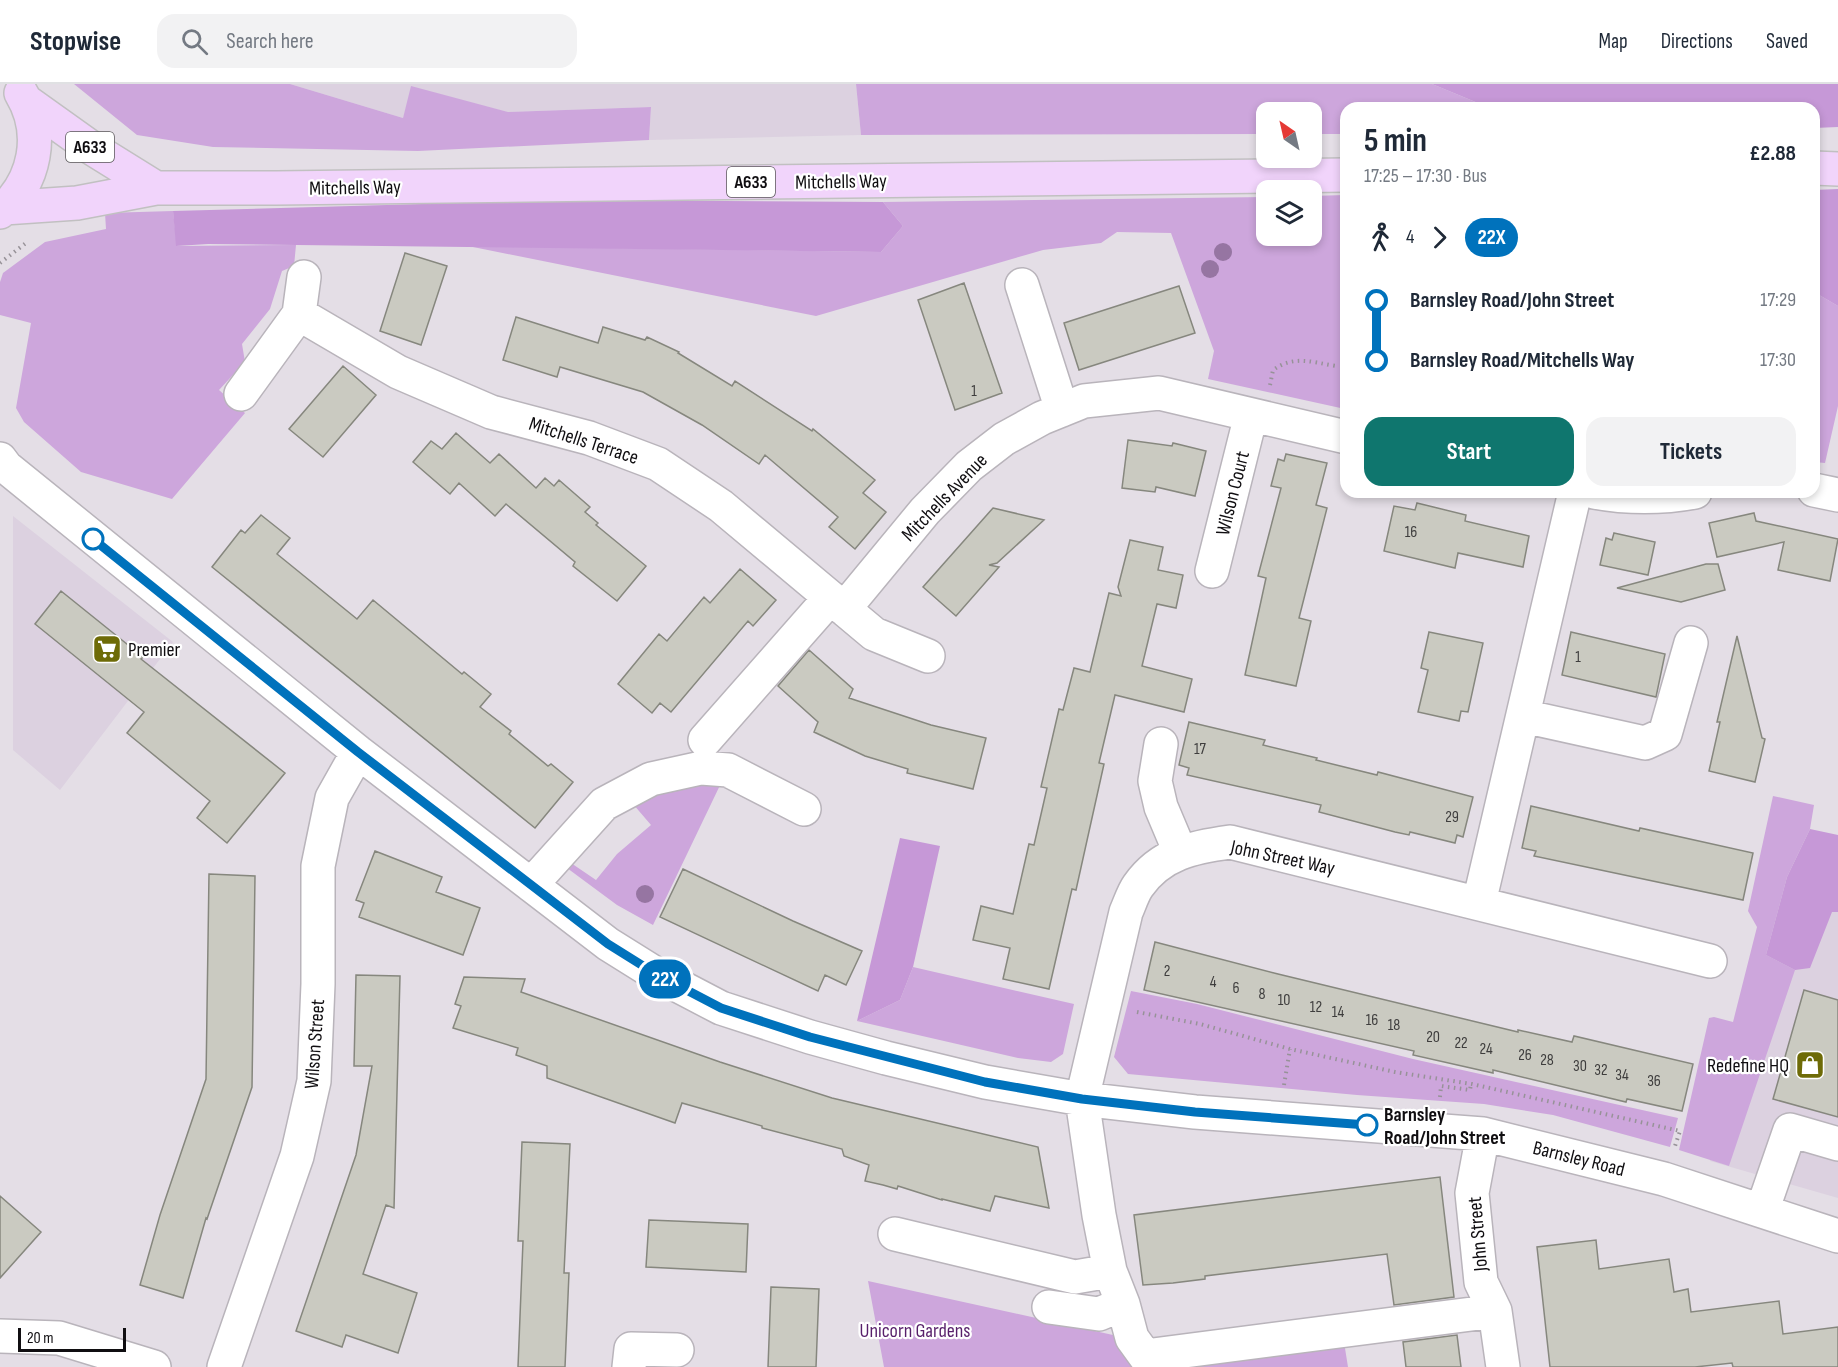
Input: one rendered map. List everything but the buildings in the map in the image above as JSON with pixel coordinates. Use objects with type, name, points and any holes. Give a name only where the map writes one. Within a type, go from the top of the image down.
[{"type":"main road","name":"A633","points":[[20,90],[90,147],[156,188]]},
{"type":"main road","points":[[2,210],[21,189],[31,168],[35,146],[34,123],[20,90]]},
{"type":"main road","points":[[1820,168],[1838,169]]},
{"type":"main road","name":"Mitchells Way","points":[[2,210],[77,203],[156,188],[1340,175]]},
{"type":"street","points":[[241,394],[299,314],[304,277]]},
{"type":"street","points":[[1022,285],[1062,410]]},
{"type":"street","name":"Mitchells Terrace","points":[[299,314],[398,372],[491,412],[589,438],[658,464],[721,506],[874,634],[928,656]]},
{"type":"street","name":"Mitchells Avenue","points":[[705,740],[969,465],[1005,439],[1042,418],[1084,401],[1159,393],[1340,435]]},
{"type":"street","name":"Wilson Court","points":[[1212,571],[1251,416]]},
{"type":"street","name":"Barnsley Road","points":[[0,459],[6,467],[75,525],[358,752],[608,944],[656,974],[721,1008],[810,1037],[886,1058],[985,1082],[1082,1099],[1195,1112],[1483,1134],[1664,1179],[1838,1236]]},
{"type":"street","points":[[1820,491],[1838,494]]},
{"type":"street","points":[[1479,903],[1574,498]]},
{"type":"street","points":[[1523,716],[1645,743],[1665,734],[1691,643]]},
{"type":"street","points":[[1161,744],[1155,781],[1161,807],[1180,852]]},
{"type":"street","name":"Wilson Street","points":[[224,1367],[297,1156],[314,1081],[318,984],[318,866],[332,798],[358,752]]},
{"type":"street","points":[[531,885],[604,804],[651,779],[701,768],[728,770],[804,809]]},
{"type":"street","name":"John Street Way","points":[[1082,1099],[1126,912],[1137,886],[1160,863],[1180,852],[1196,847],[1230,842],[1710,962]]},
{"type":"street","points":[[1082,1099],[1110,1271],[1123,1304],[1132,1338],[1145,1356],[1495,1311]]},
{"type":"street","points":[[1762,1211],[1790,1130],[1838,1144]]},
{"type":"street","name":"John Street","points":[[1483,1134],[1472,1193],[1481,1282],[1495,1311],[1503,1367]]},
{"type":"street","points":[[895,1233],[1076,1277],[1110,1271]]},
{"type":"street","points":[[1049,1307],[1099,1314],[1123,1304]]},
{"type":"street","points":[[0,1336],[59,1338],[154,1367]]},
{"type":"street","points":[[629,1367],[631,1349],[677,1350]]},
{"type":"path","points":[[1270,384],[1273,370],[1284,362],[1294,360],[1336,366]]},
{"type":"path","points":[[1104,1006],[1200,1024],[1290,1049],[1395,1072],[1472,1084],[1680,1131],[1675,1148]]},
{"type":"path","points":[[1284,1088],[1290,1049]]},
{"type":"path","points":[[1439,1101],[1441,1086],[1470,1090],[1472,1084]]},
{"type":"shaded area","points":[[290,84],[856,84],[861,135],[649,140],[651,107],[507,112],[412,87],[403,118]]},
{"type":"shaded area","points":[[1432,84],[1838,84],[1838,127],[1820,128],[1820,102],[1476,102]]},
{"type":"shaded area","points":[[1838,189],[1838,306],[1820,296],[1820,190]]},
{"type":"shaded area","points":[[560,200],[883,202],[903,226],[881,252],[208,244],[176,246],[173,211]]},
{"type":"shaded area","points":[[13,516],[173,642],[60,790],[13,750]]},
{"type":"shaded area","points":[[1810,829],[1838,835],[1838,912],[1832,912],[1810,968],[1795,970],[1766,955],[1787,877]]},
{"type":"shaded area","points":[[900,838],[940,846],[913,967],[900,1000],[857,1021]]},
{"type":"shaded area","points":[[1787,877],[1838,883],[1838,1198],[1710,1161]]},
{"type":"green space","points":[[74,84],[290,84],[403,118],[411,86],[508,112],[651,107],[649,140],[418,151],[213,147],[137,135]]},
{"type":"green space","points":[[856,84],[1432,84],[1476,102],[1340,102],[1340,134],[1322,134],[1322,102],[1256,102],[1256,134],[861,135]]},
{"type":"green space","points":[[1340,195],[1340,408],[1208,379],[1214,351],[1171,233],[1117,232],[1101,243],[1043,250],[816,316],[468,246],[881,252],[903,226],[883,202],[1256,197],[1256,246],[1322,246],[1322,196]]},
{"type":"green space","points":[[173,211],[177,246],[296,245],[294,266],[282,271],[270,309],[242,344],[245,362],[219,390],[245,413],[172,499],[81,472],[24,422],[16,408],[31,323],[0,315],[0,282],[3,273],[45,242],[106,229],[105,213]]},
{"type":"green space","points":[[1820,296],[1838,306],[1838,406],[1825,463],[1820,463]]},
{"type":"green space","points":[[723,779],[653,925],[617,905],[567,868],[571,863],[596,880],[617,854],[651,825],[633,804],[675,789]]},
{"type":"green space","points":[[1773,796],[1814,805],[1810,829],[1787,877],[1766,955],[1795,970],[1729,1166],[1679,1150],[1709,1018],[1714,1017],[1733,1022],[1757,927],[1748,911]]},
{"type":"green space","points":[[913,967],[1074,1004],[1063,1054],[1051,1062],[1018,1058],[857,1021],[900,1000]]},
{"type":"green space","points":[[1131,991],[1197,1004],[1413,1059],[1678,1118],[1670,1147],[1553,1115],[1484,1104],[1128,1074],[1114,1057]]},
{"type":"green space","name":"Unicorn Gardens","points":[[868,1281],[1113,1335],[1132,1366],[1344,1342],[1348,1367],[884,1367]]},
{"type":"bus line","name":"22X","points":[[93,539],[358,752],[608,944],[656,974],[721,1008],[810,1037],[985,1082],[1082,1099],[1195,1112],[1367,1125]]},
{"type":"place","name":"Premier","points":[[107,649]]},
{"type":"place","name":"Redefine HQ","points":[[1810,1065]]},
{"type":"place","name":"Barnsley Road/John Street","points":[[1367,1125]]}]
